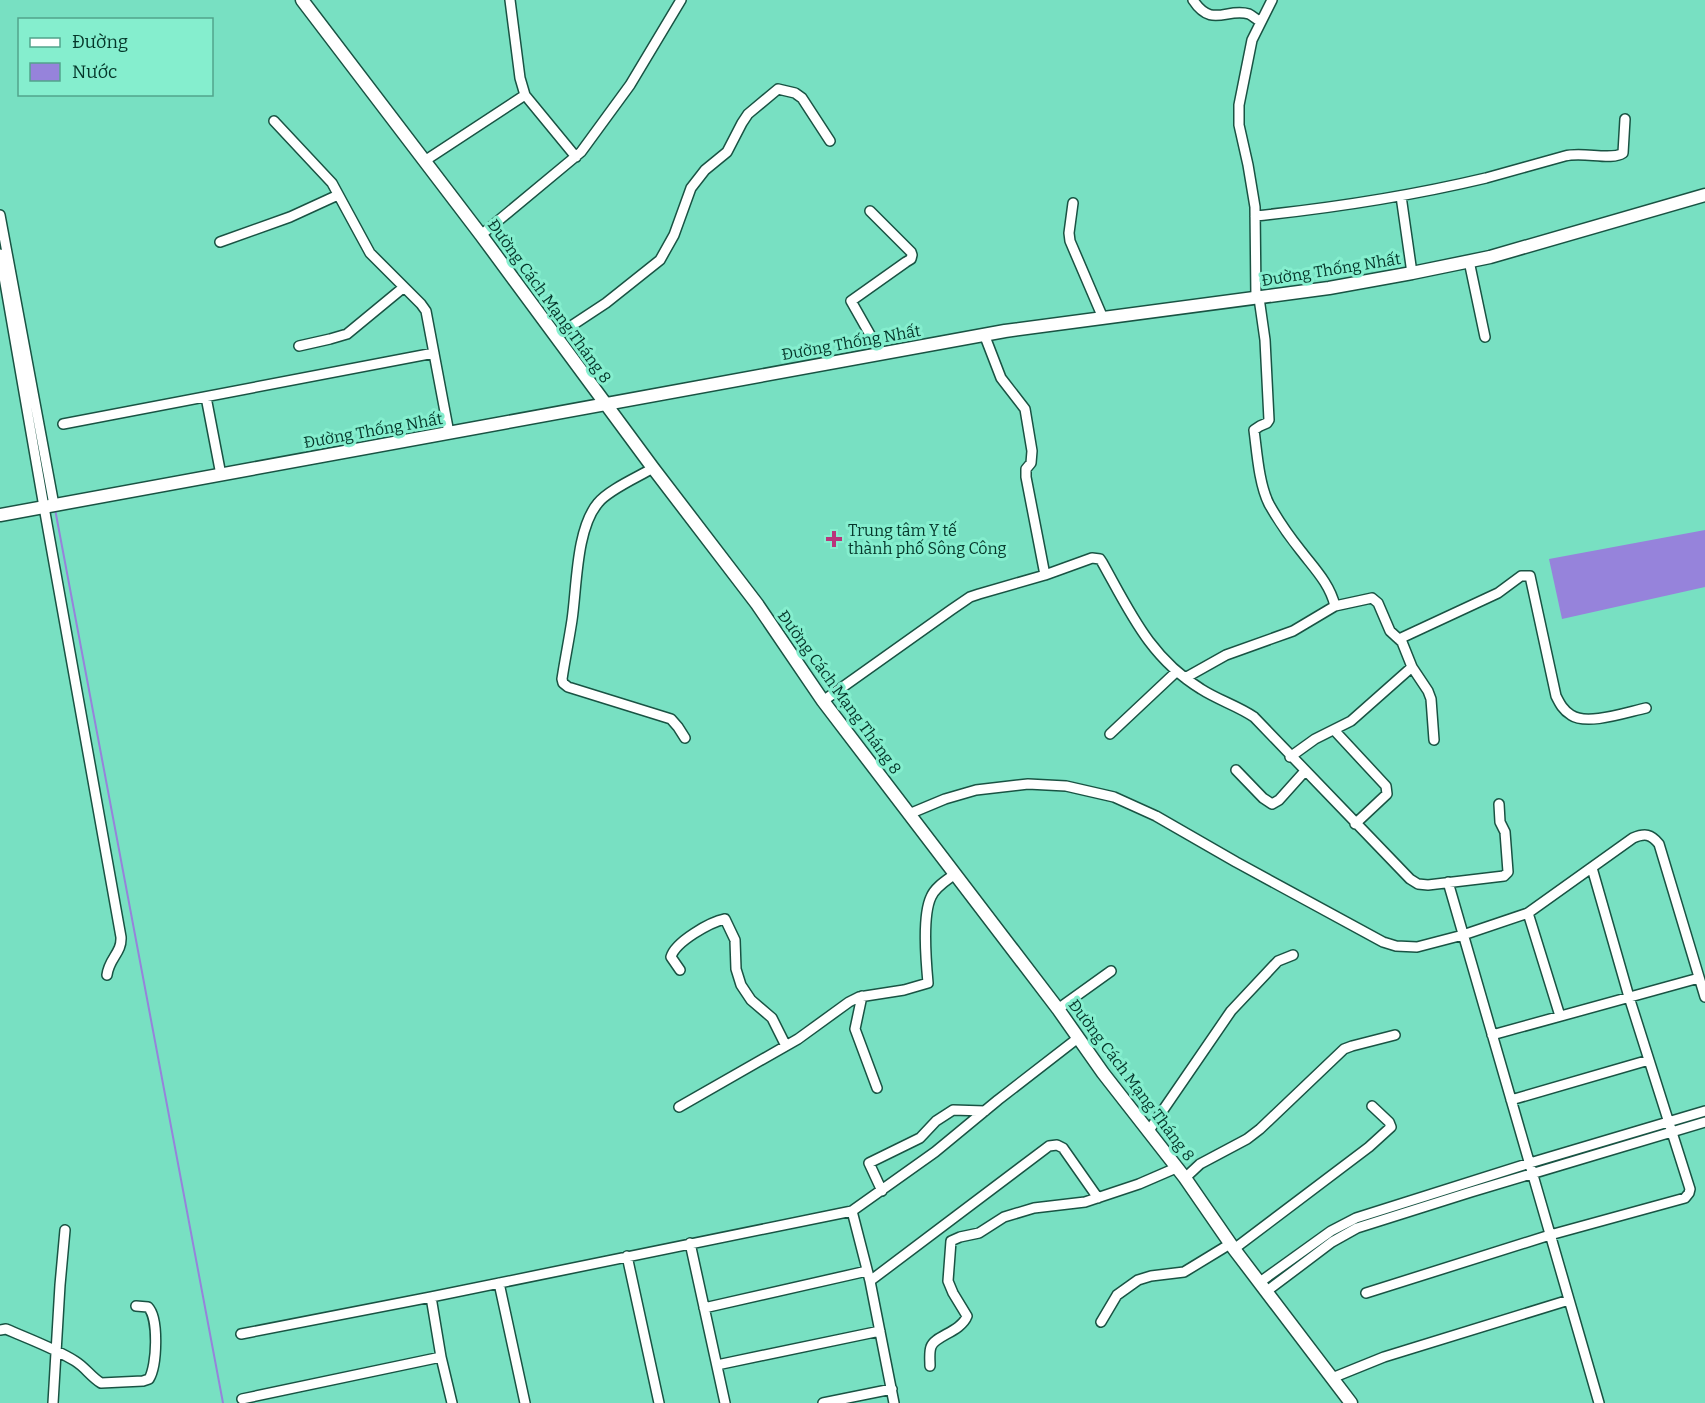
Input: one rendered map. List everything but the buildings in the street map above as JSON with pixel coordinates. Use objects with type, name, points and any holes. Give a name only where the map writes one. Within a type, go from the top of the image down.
[{"type":"street","name":"Đường Cách Mạng Tháng 8","points":[[302,0],[426,160],[652,468],[757,604],[824,701],[1058,1009],[1232,1247],[1351,1403]]},
{"type":"street","points":[[510,0],[520,78],[525,95],[576,156]]},
{"type":"street","points":[[481,235],[576,156],[630,85],[681,0]]},
{"type":"street","points":[[1193,0],[1203,12],[1219,16],[1245,13],[1261,22]]},
{"type":"street","points":[[1272,0],[1252,40],[1238,115],[1256,216],[1257,298],[1264,340],[1269,420],[1254,430],[1266,497],[1286,530],[1330,588],[1335,606]]},
{"type":"street","points":[[556,336],[606,303],[660,260],[674,235],[691,188],[705,170],[727,152],[745,118],[775,90],[782,89],[802,98],[830,141]]},
{"type":"street","points":[[426,160],[525,95]]},
{"type":"street","points":[[1256,216],[1401,196],[1486,177],[1571,154],[1619,156],[1623,153],[1624,119]]},
{"type":"street","points":[[274,121],[327,177],[370,253],[426,311],[449,433]]},
{"type":"street","points":[[219,242],[290,217],[338,195]]},
{"type":"street","name":"Đường Thống Nhất","points":[[0,515],[984,334],[1329,288],[1413,273],[1512,251],[1705,195]]},
{"type":"street","points":[[1401,196],[1413,273]]},
{"type":"street","points":[[1073,203],[1070,241],[1103,318]]},
{"type":"street","points":[[870,211],[912,255],[906,262],[851,301],[881,354]]},
{"type":"street","points":[[0,215],[121,937],[121,947],[112,959],[107,975]]},
{"type":"street","points":[[0,254],[49,506]]},
{"type":"street","points":[[1469,261],[1485,337]]},
{"type":"street","points":[[299,346],[347,334],[404,287]]},
{"type":"street","points":[[984,334],[1001,378],[1025,409],[1032,451],[1026,477],[1045,575]]},
{"type":"street","points":[[63,424],[434,353]]},
{"type":"street","points":[[206,397],[221,475]]},
{"type":"street","points":[[652,468],[607,494],[593,509],[581,542],[572,621],[561,679],[568,687],[671,719],[685,738]]},
{"type":"street","points":[[824,701],[970,597],[1045,575],[1092,558],[1100,559],[1146,639],[1181,675],[1202,690],[1254,717],[1355,824],[1410,879],[1418,884],[1428,885],[1504,876],[1508,872],[1505,832],[1500,822],[1499,804]]},
{"type":"street","points":[[1399,639],[1498,592],[1526,574],[1530,576],[1556,696],[1563,708],[1573,717],[1589,719],[1646,708]]},
{"type":"street","points":[[1110,734],[1181,675],[1226,655],[1293,631],[1335,606],[1368,598],[1378,603],[1390,631],[1402,642],[1412,667],[1428,691],[1431,699],[1434,740]]},
{"type":"street","points":[[1290,757],[1315,739],[1351,722],[1412,667]]},
{"type":"street","points":[[1334,730],[1386,786],[1388,791],[1355,824]]},
{"type":"street","points":[[1236,770],[1263,798],[1272,804],[1279,800],[1305,771]]},
{"type":"street","points":[[909,813],[976,790],[1039,784],[1066,786],[1114,797],[1156,816],[1383,942],[1396,946],[1417,947],[1464,935],[1528,913],[1633,838],[1647,835],[1659,844],[1705,997]]},
{"type":"street","points":[[1366,1293],[1550,1235],[1685,1197],[1689,1189],[1629,997],[1592,868]]},
{"type":"street","points":[[679,1107],[786,1046],[849,1002],[862,996],[904,990],[928,982],[925,954],[928,906],[935,890],[955,873]]},
{"type":"street","points":[[1448,882],[1599,1403]]},
{"type":"street","points":[[1528,913],[1560,1016]]},
{"type":"street","points":[[680,970],[671,957],[672,952],[704,927],[725,919],[735,940],[736,969],[741,985],[750,1000],[772,1018],[786,1046]]},
{"type":"street","points":[[1148,1131],[1231,1011],[1278,961],[1293,955]]},
{"type":"street","points":[[1058,1009],[1111,971]]},
{"type":"street","points":[[1492,1035],[1699,978]]},
{"type":"street","points":[[862,996],[855,1029],[877,1088]]},
{"type":"street","points":[[930,1366],[930,1350],[933,1342],[961,1324],[967,1316],[948,1281],[951,1241],[979,1233],[1004,1217],[1043,1206],[1076,1204],[1180,1173],[1200,1164],[1247,1139],[1260,1129],[1344,1049],[1395,1035]]},
{"type":"street","points":[[241,1334],[430,1298],[852,1211],[957,1135],[1078,1038]]},
{"type":"street","points":[[1511,1100],[1649,1060]]},
{"type":"street","points":[[1101,1323],[1117,1295],[1138,1280],[1184,1272],[1232,1247],[1369,1147],[1391,1127],[1389,1122],[1372,1106]]},
{"type":"street","points":[[882,1191],[869,1163],[920,1138],[936,1121],[953,1110],[985,1111]]},
{"type":"street","points":[[1263,1286],[1357,1228],[1530,1163],[1705,1110]]},
{"type":"street","points":[[1469,1187],[1533,1173],[1705,1122]]},
{"type":"street","points":[[705,1308],[869,1276],[1049,1146],[1057,1145],[1063,1148],[1098,1198]]},
{"type":"street","points":[[852,1211],[869,1276],[894,1403]]},
{"type":"street","points":[[53,1403],[65,1230]]},
{"type":"street","points":[[690,1243],[725,1403]]},
{"type":"street","points":[[627,1256],[659,1403]]},
{"type":"street","points":[[499,1283],[525,1403]]},
{"type":"street","points":[[430,1298],[452,1403]]},
{"type":"street","points":[[1332,1378],[1384,1357],[1569,1300]]},
{"type":"street","points":[[0,1330],[6,1329],[55,1350],[77,1362],[100,1383],[143,1381],[152,1373],[155,1340],[153,1317],[148,1307],[136,1306]]},
{"type":"street","points":[[717,1365],[880,1331]]},
{"type":"street","points":[[242,1399],[441,1357]]},
{"type":"street","points":[[824,1403],[892,1389]]},
{"type":"water","points":[[1705,530],[1705,587],[1562,619],[1549,559]]},
{"type":"waterway","points":[[55,509],[223,1403]]},
{"type":"place","name":"Trung tâm Y tế thành phố Sông Công","points":[[834,539]]}]
